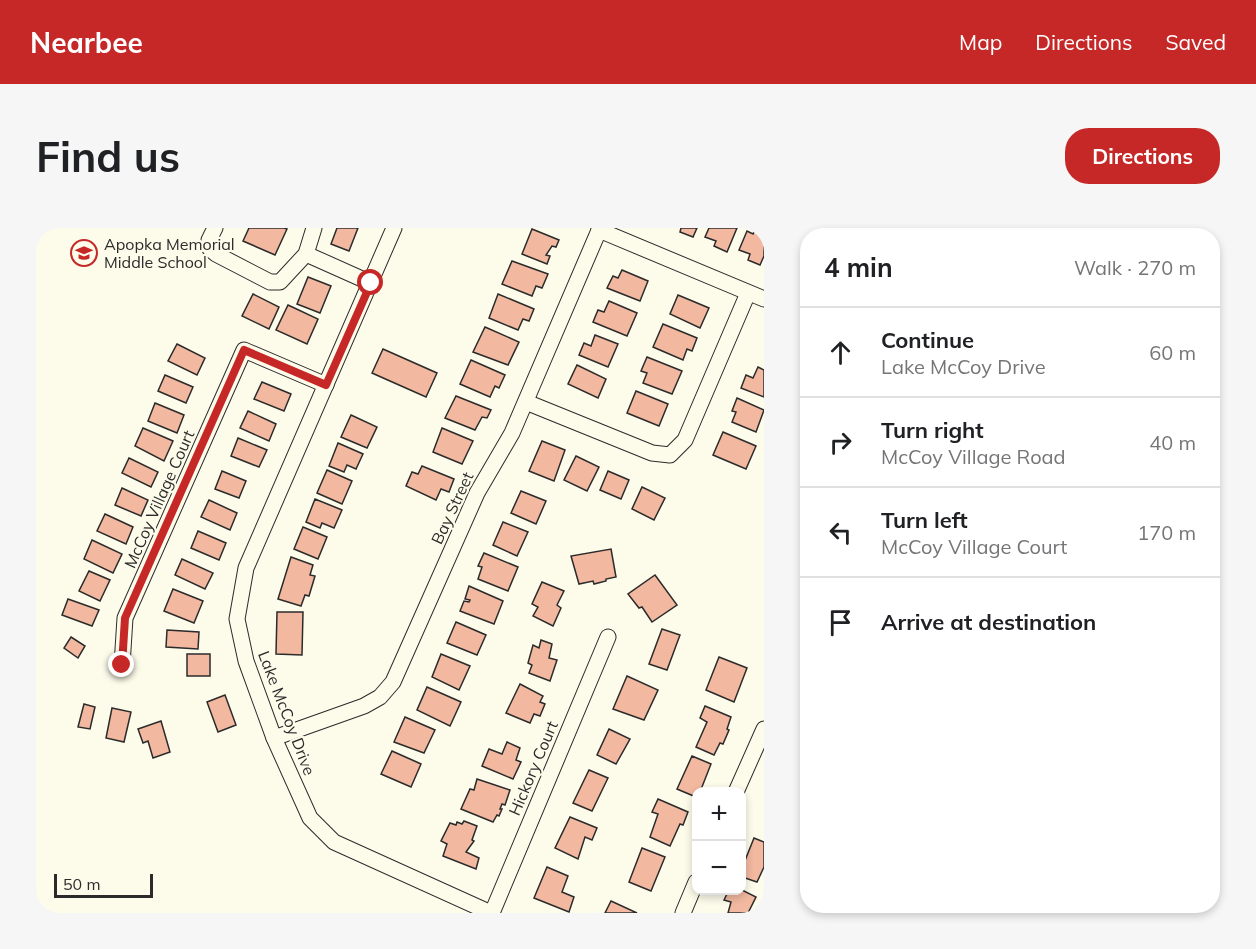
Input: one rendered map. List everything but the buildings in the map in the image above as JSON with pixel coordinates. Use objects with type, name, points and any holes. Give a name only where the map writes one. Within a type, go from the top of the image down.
[{"type":"street","points":[[214,228],[209,240],[210,249],[270,282],[280,282],[306,254],[314,228]]},
{"type":"street","name":"Lake McCoy Drive","points":[[394,228],[246,568],[237,619],[246,661],[274,738],[310,818],[334,842],[491,913]]},
{"type":"street","points":[[600,229],[764,299]]},
{"type":"street","name":"Bay Street","points":[[274,738],[364,706],[380,697],[393,682],[477,493],[512,434],[600,229]]},
{"type":"street","points":[[306,254],[371,283]]},
{"type":"street","points":[[526,402],[652,453],[670,455],[685,440],[748,293]]},
{"type":"street","name":"McCoy Village Court","points":[[122,665],[125,618],[244,350],[326,385]]},
{"type":"street","name":"Hickory Court","points":[[491,913],[608,637]]},
{"type":"street","points":[[738,787],[764,729]]},
{"type":"street","points":[[683,913],[692,892]]},
{"type":"place","name":"Apopka Memorial Middle School","points":[[84,253]]},
{"type":"route","points":[[122,665],[125,618],[244,350],[326,385],[371,283]]}]
